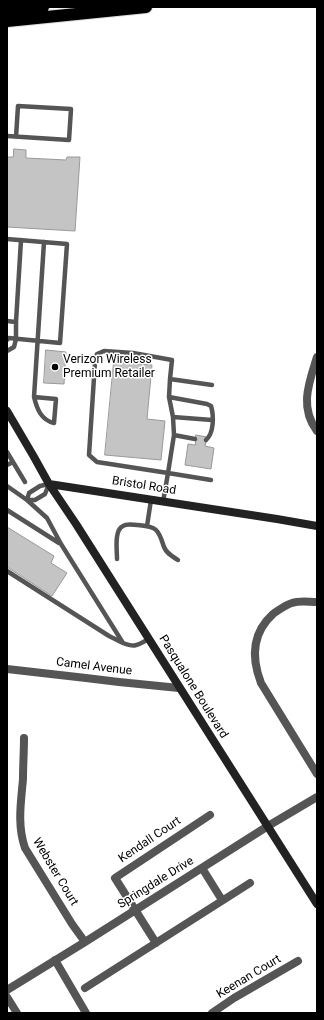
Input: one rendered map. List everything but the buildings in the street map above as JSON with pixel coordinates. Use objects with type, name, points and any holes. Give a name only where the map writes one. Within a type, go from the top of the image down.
[{"type":"highway","points":[[7,10],[43,7]]},
{"type":"highway","points":[[7,21],[146,7]]},
{"type":"street","points":[[317,357],[308,385],[307,406],[311,421],[317,431]]},
{"type":"street","points":[[7,411],[49,484]]},
{"type":"street","name":"Bristol Road","points":[[49,484],[317,526]]},
{"type":"street","name":"Pasqualone Boulevard","points":[[49,484],[76,524],[317,904]]},
{"type":"street","points":[[317,602],[303,601],[292,603],[279,609],[259,630],[255,643],[254,656],[256,672],[261,683],[317,774]]},
{"type":"street","name":"Camel Avenue","points":[[7,669],[179,688]]},
{"type":"street","name":"Webster Court","points":[[24,738],[20,814],[22,841],[72,924],[85,942]]},
{"type":"street","name":"Springdale Drive","points":[[7,990],[268,826],[317,797]]},
{"type":"street","name":"Kendall Court","points":[[136,910],[115,878],[210,815]]},
{"type":"street","points":[[202,868],[222,900]]},
{"type":"street","points":[[85,988],[250,883]]},
{"type":"street","points":[[136,910],[156,943]]},
{"type":"street","points":[[55,960],[86,1013]]},
{"type":"street","name":"Keenan Court","points":[[212,1013],[234,998],[298,961]]},
{"type":"street","points":[[7,997],[17,1013]]},
{"type":"lane","points":[[7,136],[16,137],[69,140],[71,109],[18,106],[16,137]]},
{"type":"lane","points":[[7,239],[67,244],[60,343],[9,338],[7,340]]},
{"type":"lane","points":[[7,351],[14,347],[16,339],[21,240]]},
{"type":"lane","points":[[34,397],[56,398],[54,424],[43,417],[37,409],[34,397],[44,242]]},
{"type":"lane","points":[[7,321],[16,322]]},
{"type":"lane","points":[[163,502],[168,473],[174,435],[173,417],[169,397],[172,360],[133,353],[104,351],[98,354],[95,362],[89,455],[97,462],[168,473],[211,480]]},
{"type":"lane","points":[[170,379],[212,385]]},
{"type":"lane","points":[[169,397],[211,406],[213,412],[211,431],[206,440]]},
{"type":"lane","points":[[173,417],[212,420]]},
{"type":"lane","points":[[174,435],[196,439]]},
{"type":"lane","points":[[7,452],[25,482]]},
{"type":"lane","points":[[7,465],[13,462]]},
{"type":"lane","points":[[27,500],[35,500],[45,494],[49,484]]},
{"type":"lane","points":[[27,500],[29,493],[40,486],[49,484]]},
{"type":"lane","points":[[7,486],[27,500],[47,518],[61,544],[123,643]]},
{"type":"lane","points":[[147,526],[151,500]]},
{"type":"lane","points":[[7,510],[61,544]]},
{"type":"lane","points":[[117,558],[118,532],[122,526],[131,524],[147,526],[156,530],[165,549],[169,554],[178,560]]},
{"type":"lane","points":[[7,571],[109,636],[123,643],[132,647],[149,639]]},
{"type":"place","name":"Verizon Wireless Premium Retailer","points":[[55,367]]}]
